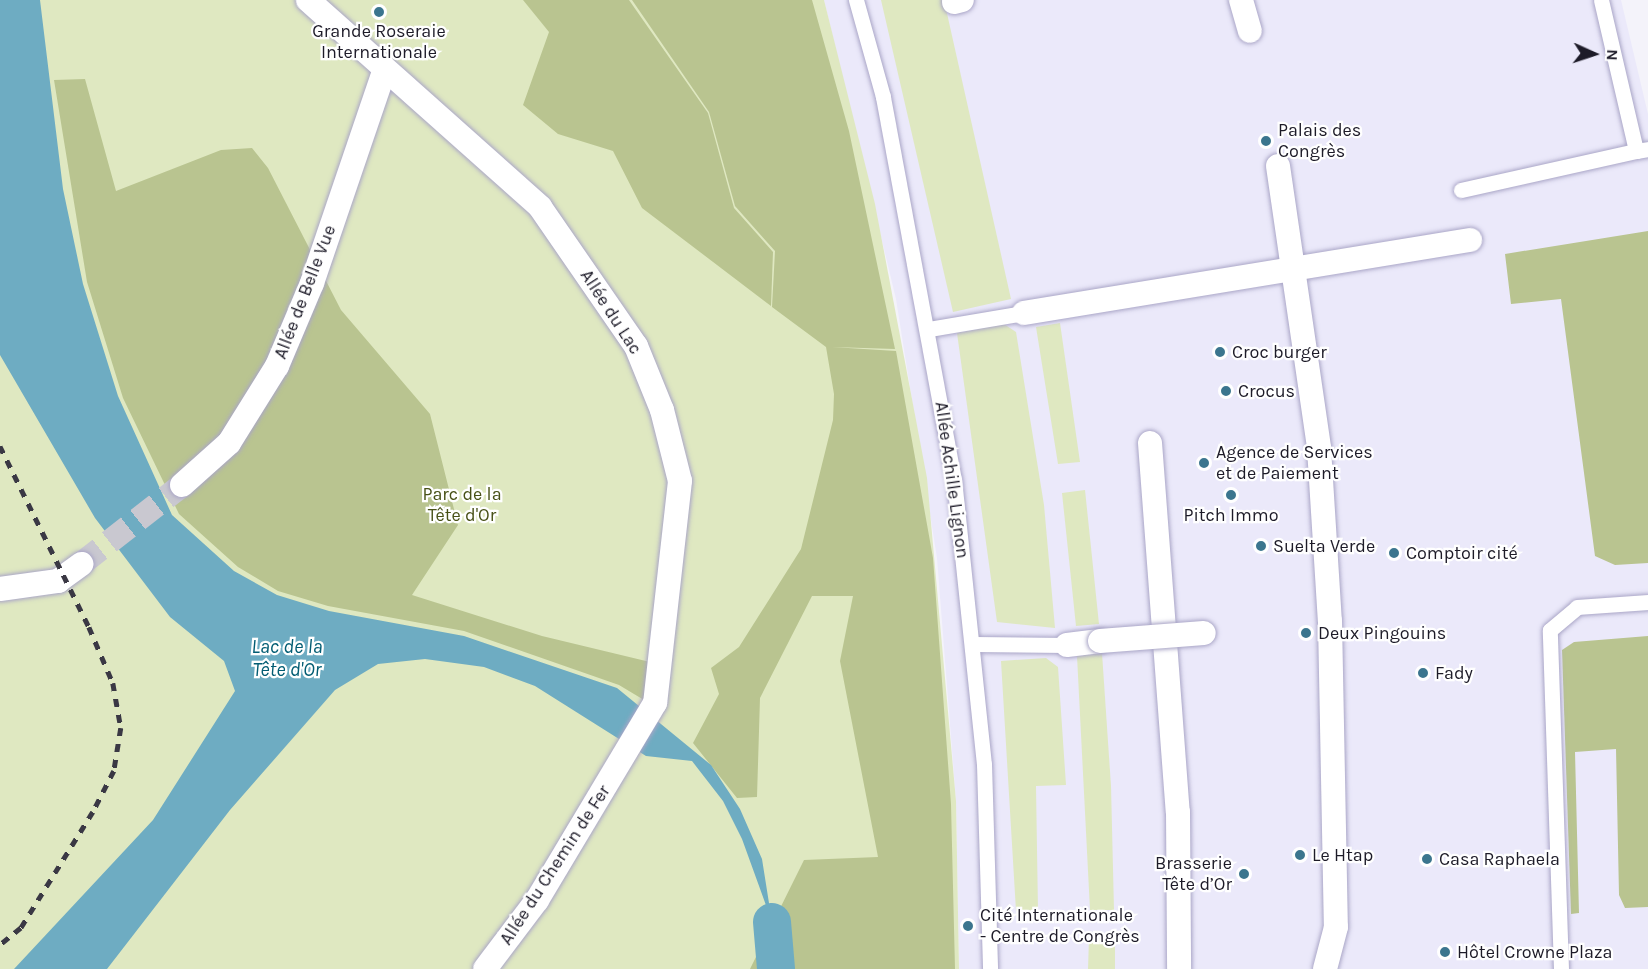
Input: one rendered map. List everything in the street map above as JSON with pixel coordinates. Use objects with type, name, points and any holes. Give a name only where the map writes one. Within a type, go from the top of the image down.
[{"type":"street","name":"Allée du Lac","points":[[308,0],[384,72],[540,207],[636,346],[662,410],[680,482],[656,704],[626,756]]},
{"type":"street","points":[[1241,0],[1250,32]]},
{"type":"street","name":"Allée de Belle Vue","points":[[182,485],[229,443],[277,366],[312,284],[384,72]]},
{"type":"street","points":[[1278,166],[1295,269],[1319,448],[1330,621],[1336,927],[1325,969]]},
{"type":"street","points":[[1024,313],[1470,240]]},
{"type":"street","points":[[1150,443],[1178,812],[1179,969]]},
{"type":"street","points":[[0,589],[58,581],[81,564]]},
{"type":"street","points":[[1067,645],[1204,633]]},
{"type":"street","name":"Allée du Chemin de Fer","points":[[484,969],[537,900],[626,756]]},
{"type":"lane","name":"Allée Achille Lignon","points":[[856,0],[883,97],[929,329],[974,644],[990,969]]},
{"type":"lane","points":[[1461,190],[1642,150],[1601,0]]},
{"type":"lane","points":[[929,329],[1024,313]]},
{"type":"lane","points":[[1561,969],[1550,630],[1577,607],[1648,602]]},
{"type":"lane","points":[[974,644],[1067,645]]},
{"type":"shaded area","points":[[824,0],[1621,0],[1648,114],[1648,969],[959,969],[956,801],[937,558],[896,299]]},
{"type":"green space","name":"Parc de la Tête d'Or","points":[[0,0],[824,0],[875,204],[927,478],[956,801],[959,969],[0,969]]},
{"type":"green space","points":[[523,0],[629,0],[708,113],[734,208],[773,252],[771,306],[642,208],[613,151],[558,134],[523,105],[549,32]]},
{"type":"green space","points":[[632,0],[812,0],[849,131],[895,349],[832,347],[896,351],[933,558],[951,804],[955,969],[750,969],[804,860],[878,857],[840,661],[853,596],[812,596],[760,698],[757,797],[737,798],[693,743],[719,694],[711,668],[739,647],[801,549],[833,420],[834,394],[826,347],[772,307],[775,251],[735,206],[709,112]]},
{"type":"green space","points":[[881,0],[944,0],[1011,299],[953,312]]},
{"type":"green space","points":[[85,79],[116,191],[221,150],[252,148],[268,168],[341,310],[430,414],[458,525],[412,595],[542,636],[650,662],[644,700],[619,685],[464,631],[328,606],[278,591],[238,567],[179,514],[123,398],[87,282],[54,80]]},
{"type":"green space","points":[[1648,231],[1648,563],[1615,565],[1595,556],[1561,299],[1511,304],[1505,254]]},
{"type":"green space","points":[[1060,323],[1080,462],[1058,464],[1036,327]]},
{"type":"green space","points":[[1004,324],[1016,332],[1044,505],[1055,628],[997,622],[957,333]]},
{"type":"green space","points":[[1085,490],[1099,624],[1076,626],[1062,493]]},
{"type":"green space","points":[[1648,636],[1648,907],[1625,908],[1619,895],[1616,749],[1575,752],[1579,913],[1571,914],[1562,650],[1574,642]]},
{"type":"green space","points":[[1102,653],[1111,786],[1114,910],[1090,910],[1077,656]]},
{"type":"green space","points":[[1046,658],[1058,667],[1066,785],[1036,786],[1038,911],[1016,911],[1001,661]]},
{"type":"green space","points":[[1089,937],[1115,938],[1115,969],[1088,969]]},
{"type":"water","name":"Lac de la Tête d'Or","points":[[0,0],[40,0],[63,189],[83,284],[118,396],[172,515],[234,571],[277,595],[329,611],[464,636],[617,688],[711,765],[740,809],[762,859],[772,922],[742,839],[723,801],[692,761],[646,756],[535,686],[484,667],[425,659],[378,664],[335,690],[230,810],[107,969],[14,969],[153,820],[235,691],[224,661],[170,617],[95,518],[0,355]]},
{"type":"waterway","points":[[772,922],[776,969]]},
{"type":"tunnel","points":[[81,564],[182,485]]},
{"type":"railway","points":[[0,446],[89,627],[113,683],[121,728],[114,771],[93,812],[21,928],[0,945]]},
{"type":"place","name":"Grande Roseraie Internationale","points":[[379,12]]},
{"type":"place","name":"Palais des Congrès","points":[[1266,141]]},
{"type":"place","name":"Croc burger","points":[[1220,352]]},
{"type":"place","name":"Crocus","points":[[1226,391]]},
{"type":"place","name":"Agence de Services et de Paiement","points":[[1204,463]]},
{"type":"place","name":"Pitch Immo","points":[[1231,495]]},
{"type":"place","name":"Suelta Verde","points":[[1261,546]]},
{"type":"place","name":"Comptoir cité","points":[[1394,553]]},
{"type":"place","name":"Deux Pingouins","points":[[1306,633]]},
{"type":"place","name":"Fady","points":[[1423,673]]},
{"type":"place","name":"Le Htap","points":[[1300,855]]},
{"type":"place","name":"Casa Raphaela","points":[[1427,859]]},
{"type":"place","name":"Brasserie Tête d’Or","points":[[1244,874]]},
{"type":"place","name":"Cité Internationale - Centre de Congrès","points":[[968,926]]},
{"type":"place","name":"Hôtel Crowne Plaza","points":[[1445,952]]}]
